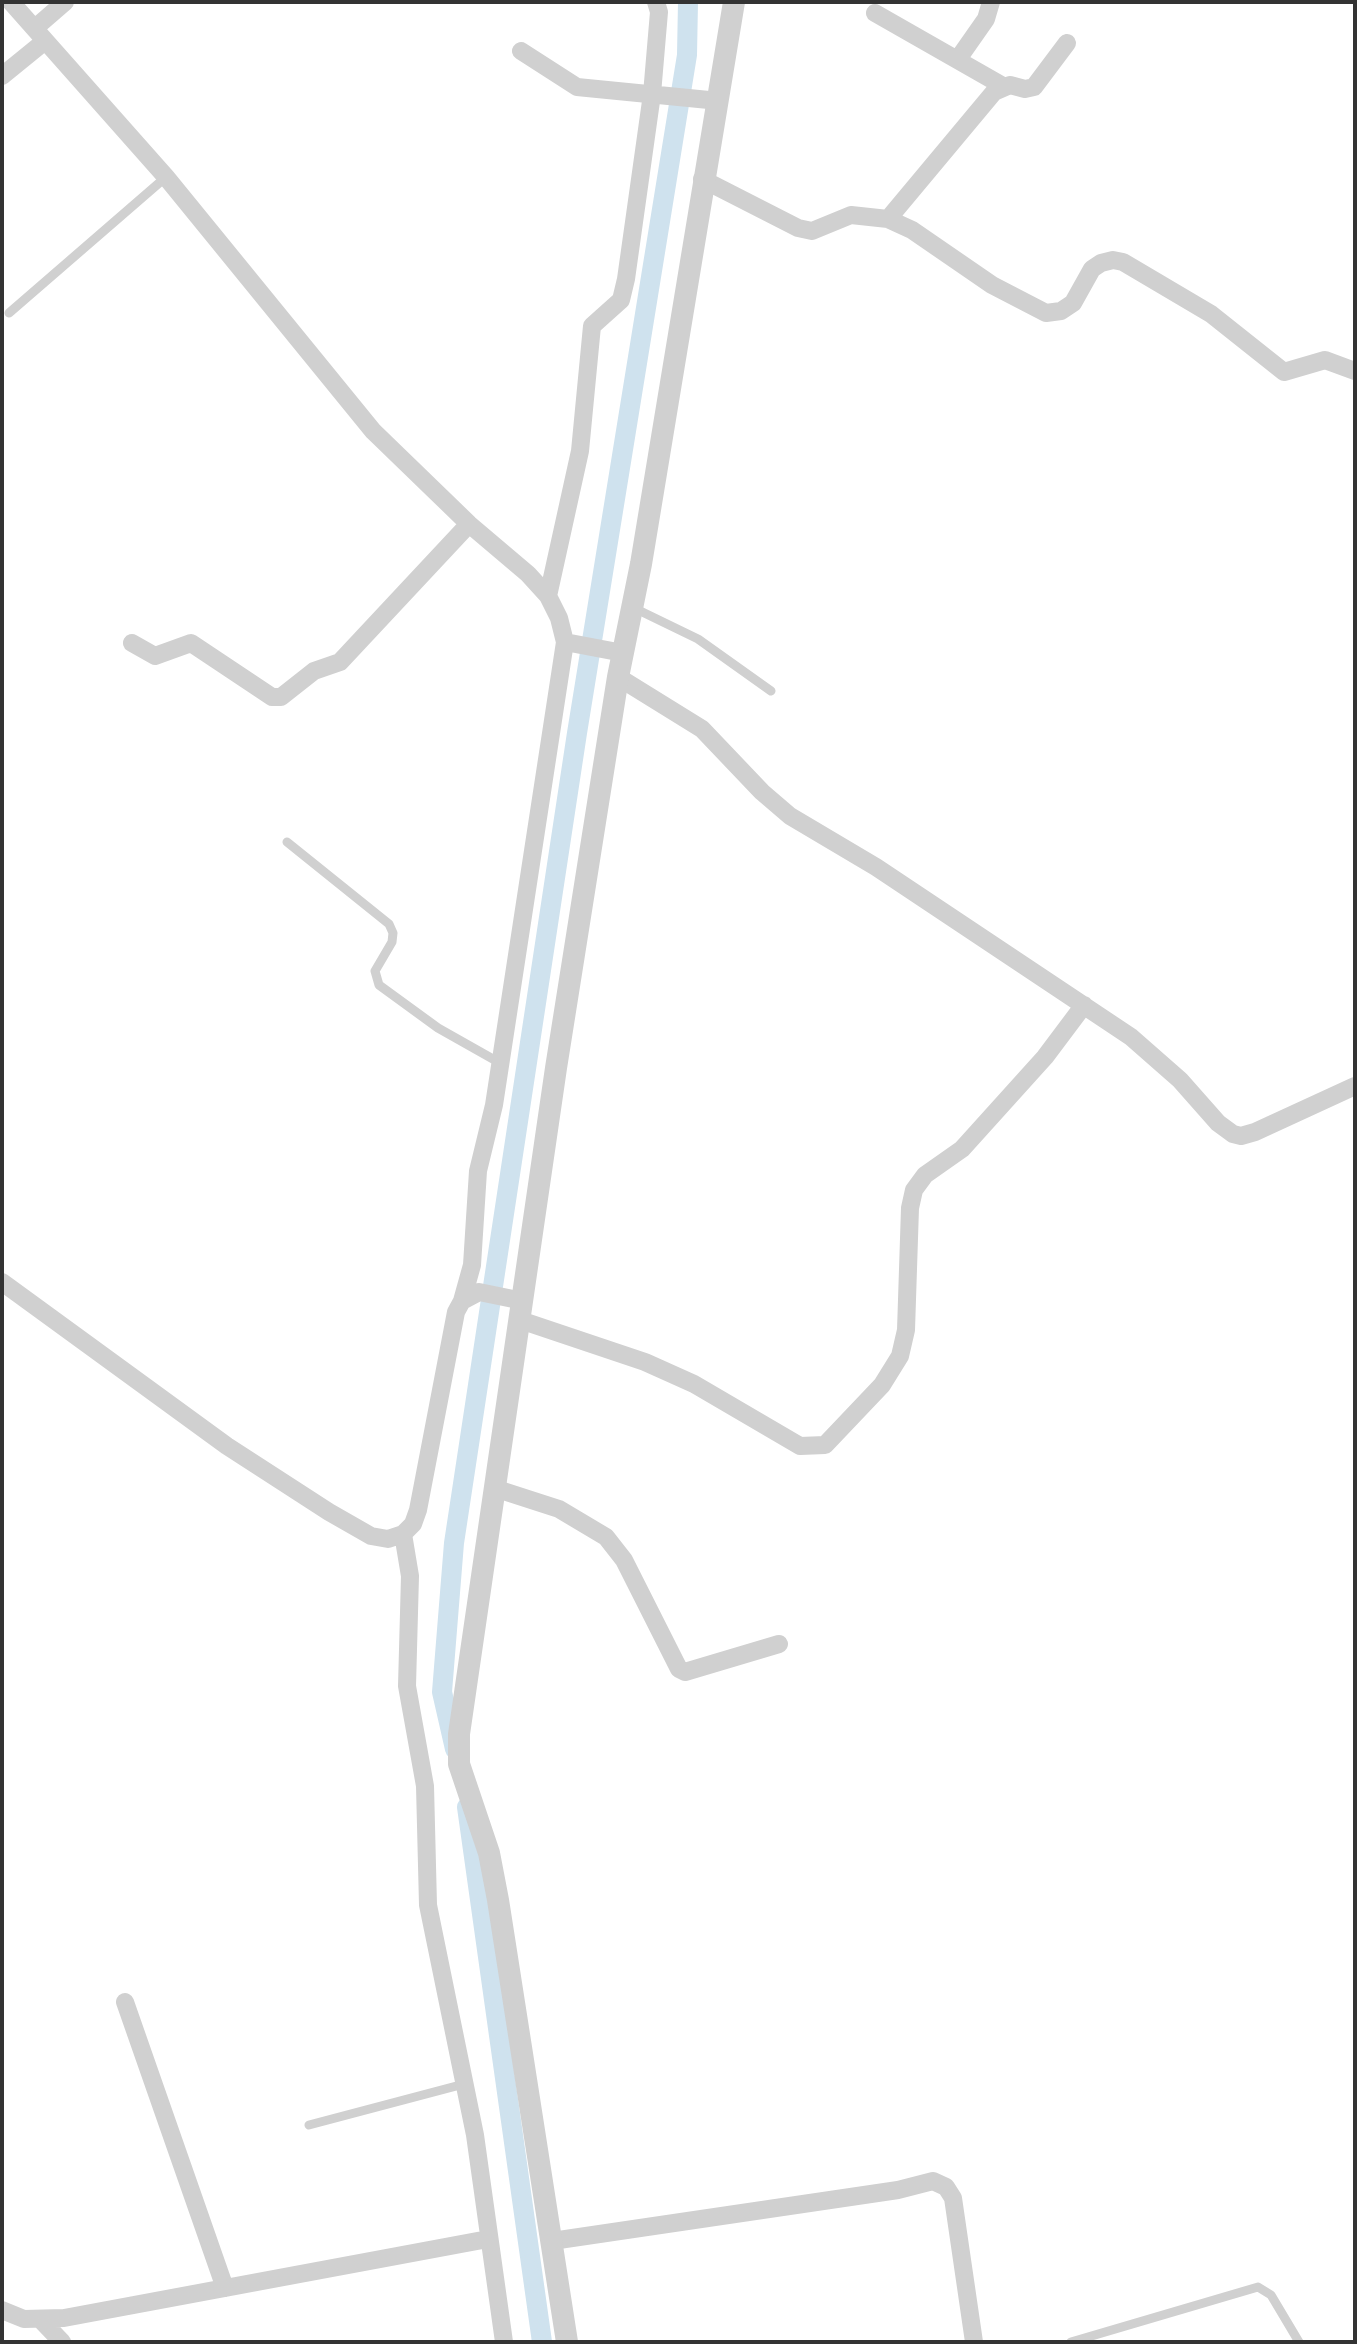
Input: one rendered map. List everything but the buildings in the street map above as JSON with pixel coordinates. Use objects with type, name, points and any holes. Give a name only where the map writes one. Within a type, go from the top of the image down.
[{"type":"street","points":[[2,1282],[227,1446],[329,1512],[371,1536],[388,1539],[403,1534],[418,1510],[456,1312],[470,1297],[478,1171],[500,1063],[573,644],[548,596],[373,431],[166,177],[11,2]]},
{"type":"street","points":[[2,76],[65,2]]},
{"type":"street","points":[[548,596],[580,451],[592,326],[621,300],[626,279],[659,94],[659,12],[656,2]]},
{"type":"street","points":[[567,2342],[525,2052],[489,1853],[459,1764],[459,1734],[618,677],[614,651],[632,607],[734,2]]},
{"type":"street","points":[[958,59],[986,19],[991,2]]},
{"type":"street","points":[[875,13],[1003,86],[1034,87],[1067,43]]},
{"type":"street","points":[[521,51],[577,87],[719,101]]},
{"type":"street","points":[[888,219],[1003,86]]},
{"type":"street","points":[[702,179],[798,228],[812,231],[851,215],[888,219],[912,230],[992,285],[1046,313],[1061,311],[1073,303],[1092,269],[1113,260],[1149,275],[1211,314],[1284,372],[1325,360],[1355,371]]},
{"type":"street","points":[[132,643],[155,656],[191,643],[272,697],[281,697],[314,671],[340,662],[469,524]]},
{"type":"street","points":[[573,644],[614,651]]},
{"type":"street","points":[[618,677],[702,729],[762,792],[790,816],[876,867],[1131,1037],[1180,1080],[1218,1123],[1233,1134],[1255,1132],[1355,1086]]},
{"type":"street","points":[[470,1297],[500,1294],[521,1311],[694,1384],[800,1446],[825,1445],[882,1385],[900,1356],[906,1330],[914,1190],[925,1175],[962,1149],[1045,1057],[1084,1005]]},
{"type":"street","points":[[494,1488],[559,1509],[606,1537],[624,1560],[679,1669],[685,1672],[779,1644]]},
{"type":"street","points":[[403,1534],[410,1576],[407,1686],[425,1786],[428,1905],[464,2084],[504,2342]]},
{"type":"street","points":[[125,2002],[225,2288]]},
{"type":"street","points":[[552,2241],[898,2190],[933,2181],[946,2187],[953,2198],[974,2342]]},
{"type":"street","points":[[5,2316],[41,2320],[488,2239]]},
{"type":"street","points":[[41,2320],[62,2342]]},
{"type":"lane","points":[[9,313],[166,177]]},
{"type":"lane","points":[[632,607],[698,639],[771,691]]},
{"type":"lane","points":[[287,842],[389,924],[393,933],[392,942],[375,971],[379,985],[438,1028],[500,1063]]},
{"type":"lane","points":[[309,2125],[464,2084]]},
{"type":"lane","points":[[1071,2342],[1258,2287],[1271,2295],[1299,2342]]},
{"type":"waterway","points":[[455,1749],[442,1692],[454,1543],[577,733],[687,55],[688,2]]},
{"type":"waterway","points":[[467,1807],[542,2342]]}]
